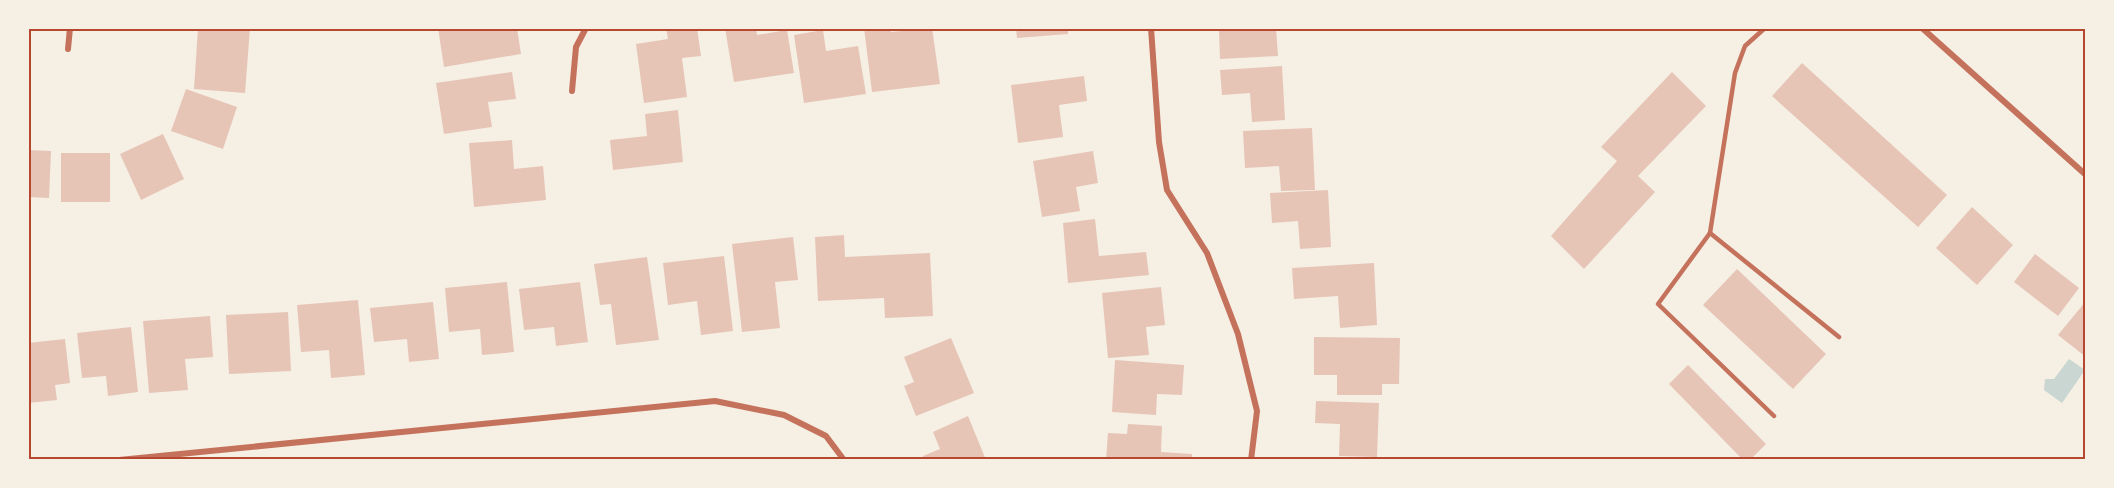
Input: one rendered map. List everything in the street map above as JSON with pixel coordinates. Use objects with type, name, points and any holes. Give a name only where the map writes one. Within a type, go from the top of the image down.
[{"type":"street","points":[[68,48],[70,28]]},
{"type":"street","points":[[572,91],[576,47],[586,28]]},
{"type":"street","points":[[1151,28],[1159,142],[1167,190],[1208,253],[1238,333],[1257,411],[1251,459]]},
{"type":"street","points":[[1922,28],[2085,175]]},
{"type":"street","points":[[118,459],[715,401],[784,415],[826,436],[844,459]]},
{"type":"lane","points":[[1765,28],[1745,46],[1735,73],[1710,233],[1658,304],[1774,416]]},
{"type":"lane","points":[[1710,233],[1839,337]]},
{"type":"shaded area","points":[[2069,359],[2085,370],[2062,403],[2044,390],[2045,379],[2054,379]]},
{"type":"building","points":[[198,28],[250,28],[245,93],[194,89]]},
{"type":"building","points":[[438,28],[517,28],[521,54],[444,67]]},
{"type":"building","points":[[666,28],[697,28],[701,56],[682,58],[687,97],[644,103],[636,44],[668,39]]},
{"type":"building","points":[[725,28],[756,28],[757,35],[787,30],[794,73],[734,82]]},
{"type":"building","points":[[864,28],[891,28],[891,32],[932,28],[940,84],[872,92]]},
{"type":"building","points":[[1016,28],[1068,28],[1068,34],[1017,38]]},
{"type":"building","points":[[1241,28],[1276,28],[1278,56],[1220,59],[1219,31]]},
{"type":"building","points":[[823,30],[826,51],[858,46],[866,94],[804,103],[794,35]]},
{"type":"building","points":[[1802,63],[1947,195],[1918,227],[1772,96]]},
{"type":"building","points":[[1282,66],[1285,120],[1252,122],[1250,93],[1222,95],[1220,70]]},
{"type":"building","points":[[512,72],[516,99],[488,102],[492,127],[444,134],[436,83]]},
{"type":"building","points":[[1672,72],[1706,106],[1638,176],[1655,192],[1584,269],[1551,236],[1617,161],[1601,147]]},
{"type":"building","points":[[1084,76],[1087,101],[1059,105],[1063,137],[1018,143],[1011,85]]},
{"type":"building","points":[[186,89],[237,107],[223,149],[171,131]]},
{"type":"building","points":[[678,110],[683,162],[613,170],[610,140],[647,136],[645,114]]},
{"type":"building","points":[[1312,128],[1315,190],[1281,191],[1279,166],[1245,168],[1243,131]]},
{"type":"building","points":[[163,134],[184,179],[141,200],[120,154]]},
{"type":"building","points":[[512,140],[514,169],[543,166],[546,200],[474,207],[469,143]]},
{"type":"building","points":[[28,150],[51,151],[49,198],[28,197]]},
{"type":"building","points":[[1093,151],[1098,183],[1076,187],[1080,211],[1042,217],[1033,161]]},
{"type":"building","points":[[61,153],[110,153],[110,202],[61,202]]},
{"type":"building","points":[[1328,190],[1331,247],[1300,249],[1298,221],[1272,223],[1270,193]]},
{"type":"building","points":[[1972,207],[2013,245],[1977,285],[1936,248]]},
{"type":"building","points":[[1095,219],[1099,256],[1146,252],[1149,275],[1068,283],[1063,223]]},
{"type":"building","points":[[844,235],[845,257],[930,253],[933,316],[885,318],[884,298],[818,301],[815,237]]},
{"type":"building","points":[[793,237],[798,280],[775,282],[780,328],[742,332],[732,244]]},
{"type":"building","points":[[2035,254],[2079,288],[2058,316],[2014,282]]},
{"type":"building","points":[[724,256],[733,331],[701,335],[697,301],[668,305],[663,263]]},
{"type":"building","points":[[647,257],[659,340],[616,345],[611,304],[600,305],[594,264]]},
{"type":"building","points":[[1374,263],[1377,325],[1340,328],[1338,296],[1294,299],[1292,268]]},
{"type":"building","points":[[1737,269],[1826,354],[1793,389],[1703,305]]},
{"type":"building","points":[[507,282],[514,352],[482,355],[480,329],[449,332],[445,288]]},
{"type":"building","points":[[580,282],[588,342],[556,346],[554,327],[524,330],[519,289]]},
{"type":"building","points":[[1161,287],[1165,325],[1146,327],[1149,355],[1108,358],[1102,293]]},
{"type":"building","points":[[358,300],[365,375],[331,378],[329,350],[301,352],[297,305]]},
{"type":"building","points":[[2086,301],[2086,357],[2058,335]]},
{"type":"building","points":[[433,302],[439,359],[409,362],[407,339],[374,342],[370,308]]},
{"type":"building","points":[[288,312],[291,371],[229,374],[226,315]]},
{"type":"building","points":[[210,316],[213,357],[185,359],[188,390],[149,393],[143,321]]},
{"type":"building","points":[[131,327],[138,392],[108,396],[106,376],[82,378],[77,333]]},
{"type":"building","points":[[1314,337],[1400,338],[1399,384],[1382,384],[1382,395],[1337,395],[1337,375],[1314,375]]},
{"type":"building","points":[[951,338],[974,393],[916,416],[904,386],[914,382],[904,357]]},
{"type":"building","points":[[65,339],[70,383],[55,385],[57,400],[28,403],[28,343]]},
{"type":"building","points":[[1115,360],[1184,365],[1182,395],[1157,394],[1156,415],[1112,412]]},
{"type":"building","points":[[1688,365],[1766,444],[1750,460],[1743,460],[1669,384]]},
{"type":"building","points":[[1316,401],[1379,403],[1377,457],[1339,456],[1340,424],[1315,423]]},
{"type":"building","points":[[968,416],[986,460],[924,460],[923,456],[940,449],[933,432]]},
{"type":"building","points":[[1128,424],[1162,426],[1161,452],[1192,454],[1192,460],[1106,460],[1108,433],[1127,434]]}]
